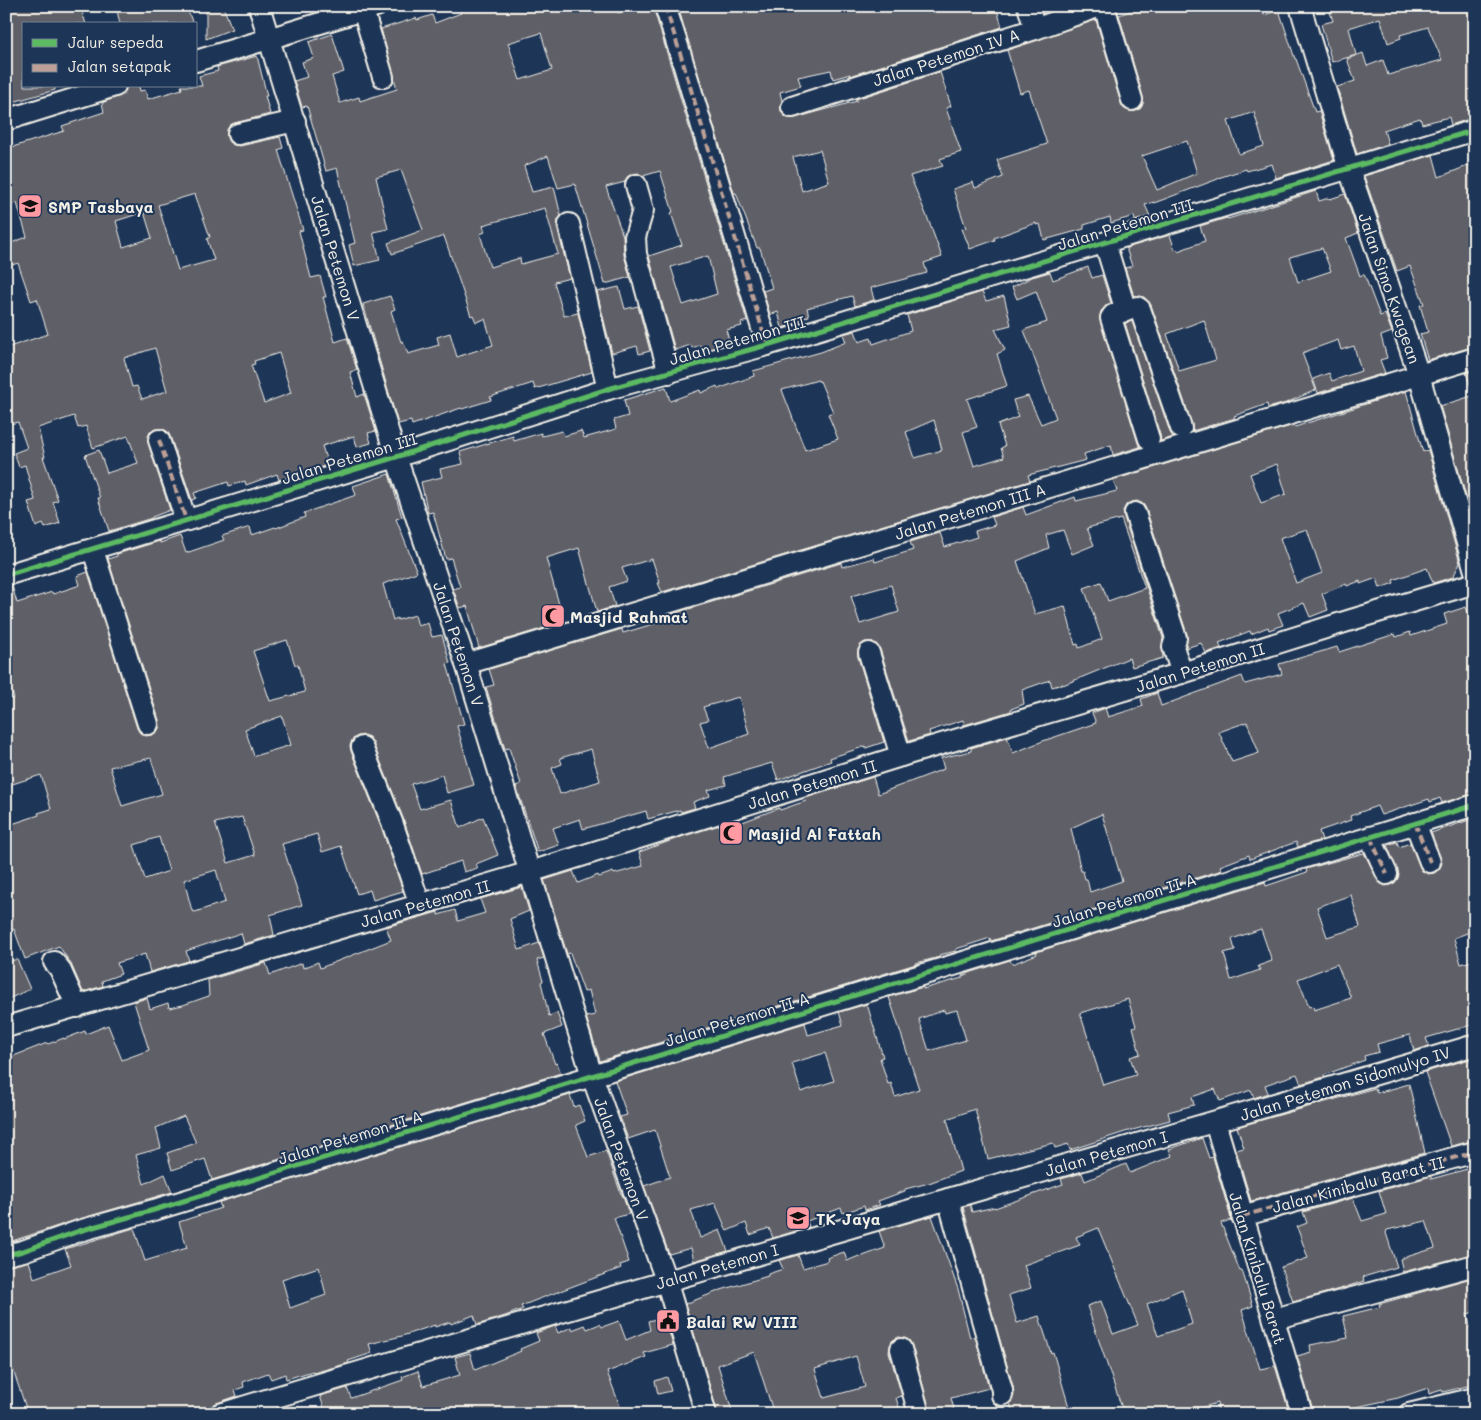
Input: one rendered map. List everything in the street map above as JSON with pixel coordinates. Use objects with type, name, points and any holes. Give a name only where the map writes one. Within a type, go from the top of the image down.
[{"type":"street","name":"Jalan Petemon V","points":[[259,6],[396,457],[466,664],[592,1076],[666,1280],[706,1414]]},
{"type":"street","points":[[665,6],[684,63],[767,345]]},
{"type":"street","points":[[1028,6],[1035,29]]},
{"type":"street","points":[[1102,6],[1132,100]]},
{"type":"street","name":"Jalan Petemon IV A","points":[[792,107],[1102,6]]},
{"type":"street","name":"Jalan Simo Kwagean","points":[[1300,6],[1349,169],[1419,375],[1475,571]]},
{"type":"street","points":[[198,60],[369,8],[383,77]]},
{"type":"street","points":[[6,120],[109,88]]},
{"type":"street","points":[[238,134],[294,121]]},
{"type":"street","name":"Jalan Petemon III","points":[[6,576],[396,457],[608,389],[767,345],[1475,130]]},
{"type":"street","points":[[636,185],[643,210],[635,236],[636,254],[668,373]]},
{"type":"street","points":[[569,224],[608,389]]},
{"type":"street","points":[[1106,243],[1126,310]]},
{"type":"street","points":[[1149,439],[1111,316],[1126,310],[1137,307],[1140,309],[1181,428]]},
{"type":"street","name":"Jalan Petemon III A","points":[[466,664],[1475,358]]},
{"type":"street","points":[[159,440],[186,520]]},
{"type":"street","points":[[1135,513],[1176,638],[1173,647],[1182,673]]},
{"type":"street","points":[[92,550],[148,724]]},
{"type":"street","name":"Jalan Petemon II","points":[[6,1028],[530,872],[901,756],[1182,673],[1475,583]]},
{"type":"street","points":[[869,653],[901,756]]},
{"type":"street","points":[[362,747],[392,822],[420,905]]},
{"type":"street","name":"Jalan Petemon II A","points":[[6,1255],[23,1251],[79,1231],[154,1210],[1475,805]]},
{"type":"street","points":[[1415,823],[1430,862]]},
{"type":"street","points":[[1370,837],[1387,874]]},
{"type":"street","points":[[54,962],[60,969],[77,1007]]},
{"type":"street","name":"Jalan Petemon Sidomulyo IV","points":[[1215,1122],[1475,1045]]},
{"type":"street","name":"Jalan Petemon I","points":[[220,1414],[666,1280],[1215,1122]]},
{"type":"street","name":"Jalan Kinibalu Barat","points":[[1215,1122],[1302,1414]]},
{"type":"street","name":"Jalan Kinibalu Barat II","points":[[1242,1216],[1475,1152]]},
{"type":"street","points":[[948,1199],[1002,1395]]},
{"type":"street","points":[[1274,1318],[1475,1266]]},
{"type":"street","points":[[901,1349],[919,1414]]},
{"type":"street","points":[[1409,1414],[1475,1398]]},
{"type":"building","points":[[6,6],[80,6],[85,22],[22,22],[22,88],[55,88],[55,90],[6,104]]},
{"type":"building","points":[[116,6],[186,6],[192,22],[120,22]]},
{"type":"building","points":[[206,6],[223,6],[232,29],[206,39]]},
{"type":"building","points":[[458,6],[616,6],[618,13],[636,6],[653,6],[747,321],[741,323],[742,326],[726,330],[730,343],[702,351],[700,345],[692,348],[691,345],[675,350],[649,256],[682,245],[660,171],[643,176],[638,173],[632,174],[627,177],[625,182],[606,187],[623,236],[624,255],[630,277],[605,284],[575,184],[558,188],[548,156],[524,166],[532,192],[554,187],[561,216],[557,227],[570,278],[554,282],[564,316],[578,313],[592,372],[535,389],[533,383],[490,397],[491,400],[412,425],[411,421],[398,424],[363,304],[390,296],[395,309],[391,311],[401,342],[403,341],[408,354],[439,345],[437,337],[450,333],[457,357],[493,345],[485,319],[476,322],[473,315],[471,316],[444,236],[392,254],[388,243],[423,230],[401,170],[376,177],[388,229],[373,232],[380,260],[354,266],[349,245],[355,243],[337,168],[326,171],[307,106],[302,107],[294,81],[307,77],[302,62],[314,58],[309,42],[332,34],[344,72],[332,76],[340,103],[359,97],[360,101],[397,89],[381,29],[432,15],[435,23],[461,13]],"holes":[[[541,33],[552,70],[520,80],[508,43]],[[545,208],[558,254],[521,264],[520,258],[490,267],[480,234],[485,232],[483,225]],[[708,256],[717,294],[683,305],[671,267]]]},
{"type":"building","points":[[996,6],[1002,27],[850,76],[850,74],[833,79],[831,70],[798,77],[801,86],[780,92],[782,101],[781,111],[787,118],[795,118],[857,101],[856,99],[940,72],[951,106],[946,108],[961,152],[940,159],[943,166],[910,176],[942,257],[924,263],[927,273],[871,288],[874,300],[855,306],[852,296],[807,308],[809,316],[800,318],[801,322],[782,328],[778,312],[770,315],[763,291],[772,288],[760,248],[757,248],[736,193],[734,193],[678,7]],"holes":[[[820,150],[829,182],[802,191],[793,157]]]},
{"type":"building","points":[[1041,6],[1064,6],[1043,14]]},
{"type":"building","points":[[1144,6],[1261,6],[1264,15],[1279,10],[1315,112],[1319,111],[1334,160],[1276,178],[1272,164],[1247,171],[1246,169],[1145,205],[1150,216],[1135,221],[1134,216],[1111,223],[1110,217],[1084,225],[1084,229],[1044,240],[1040,224],[1036,225],[1036,223],[970,249],[962,229],[966,228],[953,189],[973,182],[975,188],[1003,177],[997,160],[1047,144],[1029,90],[1020,93],[1007,50],[1096,20],[1121,103],[1129,111],[1136,111],[1141,108],[1143,97],[1119,15]],"holes":[[[1254,112],[1264,146],[1239,154],[1228,121]],[[1187,141],[1197,173],[1157,190],[1142,156]]]},
{"type":"building","points":[[1328,6],[1475,6],[1475,114],[1468,116],[1469,119],[1451,125],[1449,117],[1422,124],[1420,118],[1384,130],[1388,144],[1357,154],[1337,87],[1355,81],[1347,59],[1363,53],[1367,66],[1383,60],[1388,75],[1442,60],[1428,27],[1400,35],[1401,38],[1388,43],[1380,18],[1349,28],[1356,55],[1332,62],[1321,24],[1333,21]]},
{"type":"building","points":[[257,56],[270,114],[230,125],[227,130],[227,137],[229,142],[240,146],[280,137],[283,148],[278,150],[303,230],[299,231],[311,278],[320,276],[326,297],[323,297],[335,342],[347,338],[357,370],[350,372],[357,397],[364,394],[376,431],[368,433],[371,443],[357,447],[354,436],[322,446],[328,465],[279,480],[277,474],[246,485],[245,481],[229,486],[228,482],[194,493],[196,498],[192,500],[170,436],[167,431],[155,429],[150,432],[148,443],[170,510],[152,518],[109,531],[85,455],[99,450],[107,473],[138,463],[128,436],[93,448],[86,426],[78,428],[74,416],[38,428],[45,457],[43,457],[58,500],[53,502],[60,523],[45,528],[43,524],[36,527],[28,502],[35,500],[25,465],[19,467],[14,453],[27,448],[18,422],[6,425],[6,348],[48,334],[37,299],[31,301],[18,263],[6,267],[6,245],[27,237],[17,203],[6,206],[6,149],[64,131],[62,126],[104,112],[102,103],[123,94],[126,88],[139,88],[140,91],[145,90],[148,99],[182,88],[198,88],[198,86],[202,86],[199,76],[218,71],[217,67]],"holes":[[[195,194],[210,237],[207,239],[214,260],[178,270],[158,205]],[[144,212],[152,238],[123,247],[116,221]],[[155,348],[167,391],[142,399],[137,386],[132,387],[124,358]],[[279,353],[291,393],[264,403],[251,365],[255,364],[254,361]]]},
{"type":"building","points":[[1433,155],[1439,177],[1475,163],[1475,285],[1470,286],[1475,302],[1475,346],[1428,360],[1420,334],[1428,332],[1420,305],[1424,304],[1410,266],[1397,271],[1364,176]]},
{"type":"building","points":[[1316,191],[1319,201],[1345,194],[1358,233],[1346,238],[1360,276],[1364,274],[1380,316],[1385,314],[1392,332],[1381,336],[1387,358],[1380,360],[1385,373],[1318,393],[1313,379],[1329,373],[1332,381],[1361,371],[1354,346],[1341,350],[1338,340],[1302,353],[1316,390],[1286,403],[1268,408],[1267,404],[1234,416],[1235,418],[1192,431],[1192,424],[1151,305],[1144,297],[1134,296],[1125,268],[1132,266],[1126,248],[1170,235],[1175,250],[1177,249],[1178,251],[1205,241],[1200,226]],"holes":[[[1322,248],[1331,271],[1298,282],[1290,257]],[[1204,320],[1216,360],[1179,371],[1167,334]]]},
{"type":"building","points":[[1088,267],[1092,278],[1102,275],[1111,303],[1101,311],[1100,321],[1140,447],[1113,455],[1111,445],[1084,454],[1086,460],[1028,475],[1030,481],[662,592],[652,559],[622,568],[627,581],[609,587],[615,606],[597,612],[579,548],[546,558],[564,622],[479,648],[467,606],[460,608],[453,589],[460,587],[451,558],[446,559],[433,512],[428,513],[421,482],[442,477],[440,469],[463,464],[460,452],[513,436],[514,441],[541,433],[542,436],[562,431],[564,436],[581,431],[584,438],[616,429],[614,420],[628,416],[624,400],[666,387],[670,401],[700,390],[701,393],[717,386],[718,389],[754,376],[753,371],[821,352],[846,342],[843,334],[855,331],[859,342],[871,338],[873,344],[911,331],[907,315],[982,292],[986,301],[1004,296],[1011,325],[995,329],[1005,350],[997,354],[1007,386],[967,399],[977,427],[963,432],[974,466],[1004,457],[1001,448],[1005,446],[998,425],[1018,417],[1013,400],[1028,396],[1041,424],[1056,418],[1024,330],[1047,322],[1036,291],[1017,299],[1012,287],[1032,277],[1050,272],[1053,280]],"holes":[[[818,380],[833,412],[828,414],[838,439],[805,450],[782,390]],[[934,420],[942,450],[915,458],[906,432]]]},
{"type":"building","points":[[619,287],[625,309],[638,306],[650,351],[639,354],[637,346],[612,353],[597,292]]},
{"type":"building","points":[[1132,321],[1173,437],[1161,441],[1125,323]]},
{"type":"building","points":[[1475,370],[1475,390],[1472,390],[1466,373]]},
{"type":"building","points":[[1406,391],[1423,452],[1428,450],[1460,563],[1453,577],[1433,583],[1427,568],[1393,580],[1394,583],[1380,588],[1377,578],[1360,584],[1360,581],[1347,586],[1346,584],[1322,594],[1328,610],[1310,617],[1304,603],[1278,613],[1283,625],[1269,630],[1268,627],[1251,634],[1250,631],[1219,643],[1221,648],[1206,653],[1201,643],[1186,648],[1187,634],[1146,509],[1143,504],[1137,501],[1132,502],[1126,505],[1123,511],[1124,517],[1163,638],[1163,658],[1132,667],[1129,658],[1063,685],[1052,687],[1050,680],[1022,690],[1024,704],[1011,709],[1011,711],[964,725],[963,720],[929,731],[930,735],[909,741],[880,649],[872,642],[865,642],[858,650],[858,657],[884,742],[830,758],[831,761],[778,780],[772,763],[724,777],[726,785],[708,790],[710,796],[693,802],[695,808],[681,812],[680,810],[648,819],[646,811],[583,829],[580,819],[553,828],[559,845],[538,852],[516,786],[521,784],[509,748],[505,749],[486,687],[494,685],[489,669],[622,629],[623,633],[660,622],[659,618],[841,563],[842,567],[874,558],[875,562],[913,550],[910,542],[940,533],[945,547],[977,537],[975,531],[995,525],[992,517],[1023,507],[1026,515],[1075,497],[1076,501],[1117,491],[1113,480],[1294,425],[1295,427]],"holes":[[[1277,464],[1286,494],[1261,503],[1250,474]],[[1121,519],[1145,588],[1108,601],[1101,582],[1084,588],[1102,639],[1079,648],[1078,644],[1075,645],[1065,606],[1035,614],[1017,561],[1049,548],[1046,535],[1063,530],[1072,554],[1094,545],[1087,528]],[[1307,529],[1322,573],[1296,583],[1280,538]],[[891,585],[899,612],[860,624],[851,596]],[[739,697],[749,734],[709,748],[700,722],[708,720],[703,707]],[[591,749],[600,781],[560,794],[552,768],[562,764],[560,758]]]},
{"type":"building","points":[[1475,395],[1475,505],[1469,507],[1440,406]]},
{"type":"building","points":[[389,474],[402,517],[396,519],[417,572],[383,584],[393,620],[415,615],[418,626],[428,623],[432,637],[442,635],[450,663],[447,664],[464,724],[457,726],[474,785],[447,793],[442,775],[411,784],[420,809],[451,800],[460,828],[483,817],[498,855],[476,864],[478,868],[464,872],[461,861],[422,874],[403,818],[373,743],[369,737],[364,735],[358,736],[352,740],[351,751],[381,826],[403,891],[373,900],[370,890],[357,894],[341,846],[322,852],[317,834],[282,844],[302,905],[270,915],[274,935],[244,944],[241,933],[186,951],[189,961],[150,972],[145,954],[117,963],[121,974],[102,981],[103,986],[83,992],[71,964],[59,946],[25,959],[14,929],[6,932],[6,826],[51,809],[41,775],[6,786],[6,701],[14,698],[6,674],[6,625],[10,624],[6,613],[6,587],[12,586],[17,603],[80,585],[77,576],[88,572],[137,728],[140,733],[146,736],[151,735],[157,732],[160,726],[159,720],[108,559],[117,556],[117,554],[180,536],[186,553],[224,540],[222,536],[250,527],[252,535],[276,528],[305,517],[304,513],[356,495],[353,486]],"holes":[[[287,640],[295,665],[298,665],[305,692],[270,701],[253,651]],[[282,716],[291,745],[254,756],[245,729]],[[151,758],[162,794],[122,806],[110,767]],[[242,817],[255,855],[228,863],[215,823]],[[159,837],[169,871],[145,879],[134,845]],[[216,870],[225,902],[195,912],[192,911],[184,880]]]},
{"type":"building","points":[[1466,607],[1475,633],[1475,793],[1442,803],[1440,798],[1430,802],[1429,799],[1381,815],[1377,806],[1350,816],[1351,820],[1319,831],[1322,840],[1298,847],[1296,842],[1250,859],[1249,855],[1220,866],[1222,870],[991,941],[990,938],[956,949],[956,951],[939,955],[940,957],[600,1061],[586,1017],[595,1015],[589,990],[584,992],[570,953],[567,954],[544,880],[573,871],[578,883],[598,875],[599,877],[613,872],[614,874],[643,866],[639,852],[684,836],[739,819],[740,823],[779,808],[780,810],[806,801],[805,798],[873,777],[878,794],[944,769],[941,758],[971,751],[971,748],[1007,737],[1013,753],[1096,723],[1092,713],[1105,708],[1108,717],[1143,706],[1141,699],[1157,693],[1161,706],[1242,676],[1245,684],[1282,674],[1279,664],[1337,647],[1339,652],[1395,634],[1396,637],[1410,632],[1411,636],[1447,624],[1444,614]],"holes":[[[1247,722],[1259,753],[1232,762],[1219,732]],[[1102,814],[1122,881],[1090,892],[1087,879],[1085,879],[1083,871],[1081,871],[1071,828]]]},
{"type":"building","points":[[1475,818],[1475,930],[1454,938],[1461,964],[1475,960],[1475,1024],[1426,1038],[1429,1046],[1414,1051],[1410,1035],[1377,1044],[1379,1052],[1364,1056],[1365,1060],[1324,1075],[1324,1077],[1301,1084],[1297,1074],[1265,1085],[1268,1093],[1254,1098],[1251,1090],[1220,1101],[1215,1089],[1192,1097],[1194,1105],[1168,1112],[1170,1120],[1070,1150],[1068,1144],[1055,1148],[1053,1143],[988,1159],[975,1109],[947,1119],[961,1171],[929,1183],[905,1189],[905,1191],[878,1201],[880,1205],[865,1210],[864,1206],[843,1213],[841,1208],[807,1221],[809,1227],[773,1238],[769,1228],[750,1235],[746,1223],[727,1231],[715,1203],[691,1210],[700,1238],[720,1230],[728,1251],[694,1261],[691,1248],[669,1254],[644,1186],[670,1177],[655,1130],[628,1139],[620,1117],[627,1115],[615,1081],[805,1023],[808,1035],[843,1025],[839,1012],[867,1004],[883,1057],[880,1058],[888,1084],[891,1083],[895,1097],[919,1089],[889,997],[962,978],[962,976],[972,972],[1010,960],[1012,964],[1037,954],[1036,952],[1265,882],[1266,886],[1307,872],[1306,869],[1364,853],[1380,883],[1385,886],[1391,885],[1397,880],[1399,875],[1387,845],[1397,842],[1399,847],[1410,843],[1422,871],[1428,874],[1434,873],[1442,863],[1431,833]],"holes":[[[1351,895],[1360,927],[1327,937],[1317,907]],[[1261,929],[1272,961],[1258,966],[1260,970],[1231,980],[1224,953],[1235,950],[1232,939]],[[1337,964],[1351,998],[1314,1010],[1313,1006],[1309,1007],[1298,979]],[[1128,999],[1136,1026],[1133,1027],[1140,1054],[1130,1057],[1136,1075],[1103,1085],[1080,1013]],[[944,1010],[945,1013],[957,1010],[966,1040],[929,1051],[919,1019]],[[825,1053],[834,1081],[801,1092],[792,1063]]]},
{"type":"building","points":[[522,887],[529,911],[510,919],[519,950],[539,943],[544,958],[537,960],[549,1016],[557,1013],[562,1027],[544,1034],[555,1064],[557,1063],[561,1073],[212,1180],[205,1159],[172,1170],[167,1153],[196,1143],[184,1116],[156,1128],[161,1148],[136,1155],[144,1184],[165,1174],[172,1192],[6,1243],[6,1059],[47,1043],[85,1031],[86,1034],[108,1025],[122,1060],[149,1050],[134,1002],[147,998],[150,1009],[168,1003],[169,1008],[183,1005],[209,996],[208,980],[266,963],[270,975],[302,963],[303,968],[318,962],[320,968],[391,940],[386,927],[438,912],[438,915],[455,910],[458,921],[485,913],[480,899]]},
{"type":"building","points":[[17,959],[30,989],[6,1000],[6,963]]},
{"type":"building","points":[[1470,1059],[1475,1073],[1475,1140],[1451,1146],[1425,1072]]},
{"type":"building","points":[[1409,1084],[1425,1153],[1251,1201],[1236,1150],[1244,1148],[1237,1127],[1375,1088],[1377,1093]]},
{"type":"building","points":[[570,1095],[574,1107],[579,1105],[585,1121],[576,1125],[588,1157],[606,1151],[622,1194],[629,1214],[614,1218],[629,1262],[620,1265],[621,1268],[521,1306],[523,1309],[477,1325],[474,1315],[451,1324],[450,1322],[435,1327],[435,1325],[369,1344],[372,1353],[348,1361],[349,1363],[286,1379],[285,1374],[271,1379],[268,1373],[243,1382],[244,1387],[235,1390],[237,1396],[191,1414],[28,1414],[9,1358],[6,1359],[6,1267],[29,1261],[34,1278],[71,1265],[65,1249],[134,1228],[145,1261],[187,1248],[179,1222],[221,1208],[219,1202]],"holes":[[[319,1267],[326,1295],[290,1308],[282,1279]]]},
{"type":"building","points":[[1202,1138],[1209,1158],[1213,1157],[1231,1220],[1221,1223],[1240,1271],[1242,1270],[1253,1306],[1242,1310],[1260,1369],[1275,1366],[1290,1414],[1219,1414],[1217,1403],[1190,1411],[1191,1414],[1124,1414],[1087,1306],[1101,1301],[1113,1334],[1138,1325],[1098,1228],[1076,1237],[1080,1245],[1024,1265],[1031,1288],[1009,1295],[1017,1323],[1039,1316],[1051,1353],[1053,1352],[1071,1414],[1013,1414],[1010,1404],[1014,1395],[1013,1387],[963,1207],[970,1205],[972,1212],[995,1208],[1063,1184],[1061,1179],[1082,1173],[1085,1181],[1126,1164],[1130,1173],[1172,1156],[1169,1149]],"holes":[[[1182,1289],[1192,1324],[1158,1336],[1147,1304]]]},
{"type":"building","points":[[1475,1164],[1475,1253],[1403,1272],[1400,1259],[1435,1248],[1426,1221],[1387,1230],[1386,1233],[1397,1267],[1363,1277],[1364,1281],[1293,1302],[1281,1267],[1308,1258],[1297,1227],[1307,1223],[1303,1212],[1353,1198],[1362,1221],[1386,1214],[1379,1191],[1431,1176],[1431,1179],[1471,1168],[1470,1166]]},
{"type":"building","points":[[932,1216],[958,1289],[970,1338],[975,1336],[989,1388],[951,1398],[954,1409],[931,1414],[912,1346],[909,1340],[898,1337],[892,1341],[889,1352],[902,1396],[896,1398],[901,1414],[774,1414],[754,1352],[718,1365],[733,1414],[718,1414],[685,1304],[721,1290],[768,1276],[768,1274],[783,1269],[779,1260],[798,1255],[803,1268],[828,1261],[827,1258],[844,1252],[847,1261],[885,1248],[879,1231]],"holes":[[[856,1356],[865,1387],[824,1398],[815,1369]]]},
{"type":"building","points":[[1475,1277],[1475,1312],[1467,1314],[1475,1344],[1475,1384],[1429,1394],[1428,1388],[1398,1398],[1356,1407],[1357,1409],[1341,1414],[1314,1414],[1297,1356],[1311,1352],[1310,1345],[1348,1338],[1343,1316],[1380,1307],[1379,1304]]},
{"type":"building","points":[[663,1311],[673,1345],[644,1353],[646,1357],[607,1372],[623,1414],[326,1414],[320,1396],[347,1388],[351,1398],[403,1380],[402,1377],[418,1371],[423,1386],[460,1375],[455,1357],[470,1353],[475,1370],[521,1351],[520,1349],[539,1341],[536,1333],[555,1326],[558,1333],[572,1327],[572,1330],[585,1325],[587,1329],[600,1324],[602,1327],[619,1321],[626,1340],[650,1330],[648,1321],[660,1318],[659,1313]]},
{"type":"building","points":[[667,1377],[671,1391],[658,1394],[655,1381]]},
{"type":"marked path","points":[[665,6],[767,345]]},
{"type":"marked path","points":[[159,440],[186,520]]},
{"type":"marked path","points":[[1415,823],[1430,862]]},
{"type":"marked path","points":[[1370,837],[1387,874]]},
{"type":"marked path","points":[[1242,1216],[1475,1152]]},
{"type":"cycle path","points":[[6,575],[396,457],[608,389],[767,345],[1475,130]]},
{"type":"cycle path","points":[[6,1255],[23,1251],[79,1231],[154,1210],[1475,805]]},
{"type":"place","name":"SMP Tasbaya","points":[[30,206]]},
{"type":"place","name":"Masjid Rahmat","points":[[553,616]]},
{"type":"place","name":"Masjid Al Fattah","points":[[731,833]]},
{"type":"place","name":"TK Jaya","points":[[798,1218]]},
{"type":"place","name":"Balai RW VIII","points":[[668,1321]]}]
